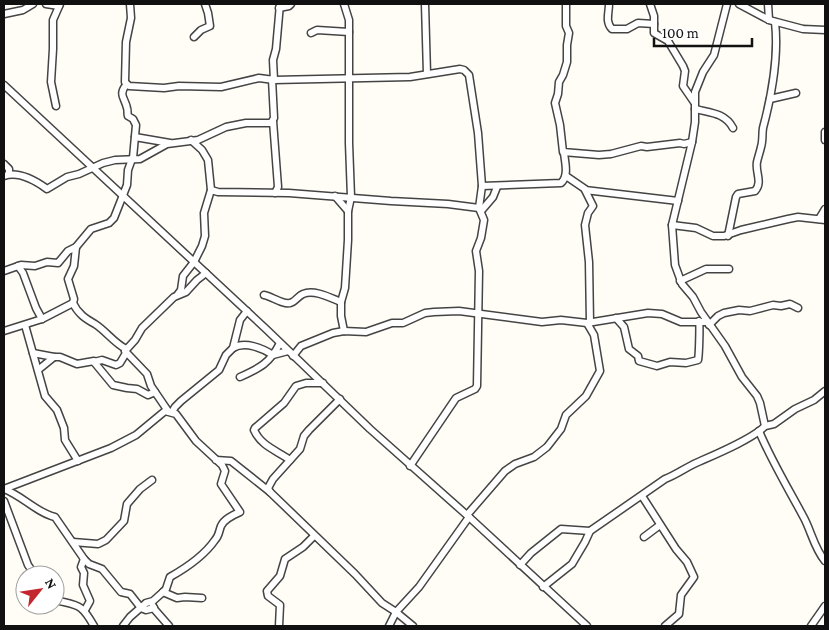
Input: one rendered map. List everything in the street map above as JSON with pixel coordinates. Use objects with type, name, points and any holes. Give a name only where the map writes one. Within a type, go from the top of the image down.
[{"type":"street","points":[[4,14],[23,10],[33,4]]},
{"type":"street","points":[[46,4],[59,5],[53,20],[51,70],[51,82],[56,106]]},
{"type":"street","points":[[4,271],[18,266],[36,266],[48,262],[58,263],[68,251],[76,247],[91,229],[109,223],[114,218],[123,196],[132,159],[134,137],[135,121],[128,116],[128,108],[123,98],[123,89],[126,85],[126,42],[131,18],[130,4]]},
{"type":"street","points":[[194,37],[201,30],[210,26],[205,4]]},
{"type":"street","points":[[277,190],[272,78],[279,6],[289,6],[291,4]]},
{"type":"street","points":[[344,4],[349,20],[351,198],[348,211],[345,288],[341,302],[344,330]]},
{"type":"street","points":[[426,4],[427,74]]},
{"type":"street","points":[[482,186],[561,183],[565,180],[564,153],[562,150],[560,125],[554,103],[558,94],[558,82],[563,75],[567,62],[569,33],[566,26],[566,4]]},
{"type":"street","points":[[610,4],[607,20],[612,29],[627,29],[638,23],[654,24]]},
{"type":"street","points":[[650,4],[654,16],[654,33],[668,41],[683,66],[685,71],[683,86],[694,106],[728,119],[733,128]]},
{"type":"street","points":[[726,4],[714,54],[703,72],[695,92],[692,142],[672,225],[675,265],[680,281],[729,352],[742,377],[757,396],[765,426]]},
{"type":"street","points":[[739,4],[772,21],[803,29],[825,30]]},
{"type":"street","points":[[728,236],[736,196],[756,191],[758,187],[757,162],[770,99],[777,41],[768,4]]},
{"type":"street","points":[[311,32],[317,30],[348,32]]},
{"type":"street","points":[[126,85],[164,88],[179,86],[221,87],[259,78],[410,77],[460,69],[469,75],[478,133],[482,186],[480,210],[484,220],[476,251],[479,271],[476,388],[456,398],[410,466]]},
{"type":"street","points":[[4,85],[410,466],[468,516],[587,626]]},
{"type":"street","points":[[770,99],[796,93]]},
{"type":"street","points":[[134,137],[170,143],[204,137],[226,127],[273,121]]},
{"type":"street","points":[[825,132],[825,140]]},
{"type":"street","points":[[108,380],[110,370],[120,362],[142,328],[181,290],[183,276],[194,262],[204,241],[204,213],[211,190],[208,160],[202,150],[190,140]]},
{"type":"street","points":[[564,153],[611,154],[639,146],[647,147],[692,142]]},
{"type":"street","points":[[4,164],[10,169],[7,175],[22,176],[47,189],[67,177],[103,163],[115,160],[140,159],[170,143]]},
{"type":"street","points":[[566,176],[585,189],[678,201]]},
{"type":"street","points":[[480,210],[493,196],[497,186]]},
{"type":"street","points":[[388,626],[396,612],[418,587],[468,516],[505,471],[515,464],[534,457],[547,447],[560,429],[566,415],[583,401],[600,371],[594,335],[589,323],[589,262],[585,225],[588,213],[593,206],[585,189]]},
{"type":"street","points":[[211,190],[218,192],[277,190],[285,193],[391,202],[448,204],[480,210]]},
{"type":"street","points":[[334,196],[348,211]]},
{"type":"street","points":[[672,225],[696,228],[713,236],[728,236],[741,230],[798,217],[822,220],[825,209]]},
{"type":"street","points":[[76,247],[74,266],[68,279],[74,299],[73,303],[77,311],[126,351],[146,374],[155,392],[170,412]]},
{"type":"street","points":[[18,266],[42,319]]},
{"type":"street","points":[[680,281],[706,270],[729,269]]},
{"type":"street","points":[[178,294],[186,292],[197,280],[206,274]]},
{"type":"street","points":[[264,294],[289,304],[302,294],[307,293],[317,294],[341,302]]},
{"type":"street","points":[[4,331],[42,319],[73,303]]},
{"type":"street","points":[[170,412],[217,373],[226,355],[233,348],[243,344],[273,355],[290,353],[301,346],[333,333],[344,330],[366,332],[392,323],[403,323],[425,313],[478,313],[525,321],[561,320],[589,323],[648,313],[662,314],[681,322],[699,321],[708,323],[718,316],[739,310],[750,311],[773,305],[790,304],[798,308]]},
{"type":"street","points":[[233,348],[240,320],[247,311]]},
{"type":"street","points":[[616,318],[624,328],[629,348],[638,356],[638,361],[657,366],[670,362],[686,363],[698,360],[700,355],[698,341],[701,326],[699,321]]},
{"type":"street","points":[[594,335],[598,322]]},
{"type":"street","points":[[25,325],[45,396],[57,410],[64,428],[65,440],[78,461]]},
{"type":"street","points":[[240,377],[264,366],[276,352],[280,343]]},
{"type":"street","points":[[33,353],[60,357],[77,364],[102,360],[116,365]]},
{"type":"street","points":[[38,370],[54,357]]},
{"type":"street","points":[[94,361],[108,380],[117,387],[137,389],[148,395],[155,392]]},
{"type":"street","points":[[290,460],[267,446],[259,439],[254,430],[284,403],[296,386],[306,383],[323,384]]},
{"type":"street","points":[[543,587],[572,564],[590,531],[665,479],[712,457],[765,426],[774,424],[795,409],[814,400],[825,390]]},
{"type":"street","points":[[270,492],[269,485],[300,449],[304,436],[340,399]]},
{"type":"street","points":[[170,412],[176,414],[196,441],[222,465],[225,472],[221,484],[240,512],[222,524],[215,541],[200,557],[170,577],[166,588],[146,610],[141,608],[130,594],[121,592],[102,569],[84,559],[55,517],[47,515],[22,498],[4,489],[111,448],[136,435],[163,413],[170,412]]},
{"type":"street","points":[[759,431],[766,450],[792,493],[825,561]]},
{"type":"street","points":[[216,460],[231,461],[270,492],[355,574],[382,603],[413,626]]},
{"type":"street","points":[[73,542],[98,544],[106,540],[124,521],[127,504],[140,489],[152,480]]},
{"type":"street","points":[[642,496],[676,549],[687,562],[694,577],[681,595],[681,610],[679,614],[665,626]]},
{"type":"street","points":[[4,501],[28,565]]},
{"type":"street","points":[[644,537],[660,525]]},
{"type":"street","points":[[520,565],[559,530],[567,528],[590,531]]},
{"type":"street","points":[[279,626],[280,605],[268,596],[267,591],[280,576],[285,559],[303,547],[314,536]]},
{"type":"street","points":[[84,559],[81,567],[84,573],[83,583],[90,602],[85,610]]},
{"type":"street","points":[[163,592],[177,598],[202,598]]},
{"type":"street","points":[[65,602],[77,605],[85,610],[94,626]]},
{"type":"street","points":[[153,604],[168,626]]},
{"type":"street","points":[[811,626],[825,606]]},
{"type":"street","points":[[123,626],[141,608]]}]
